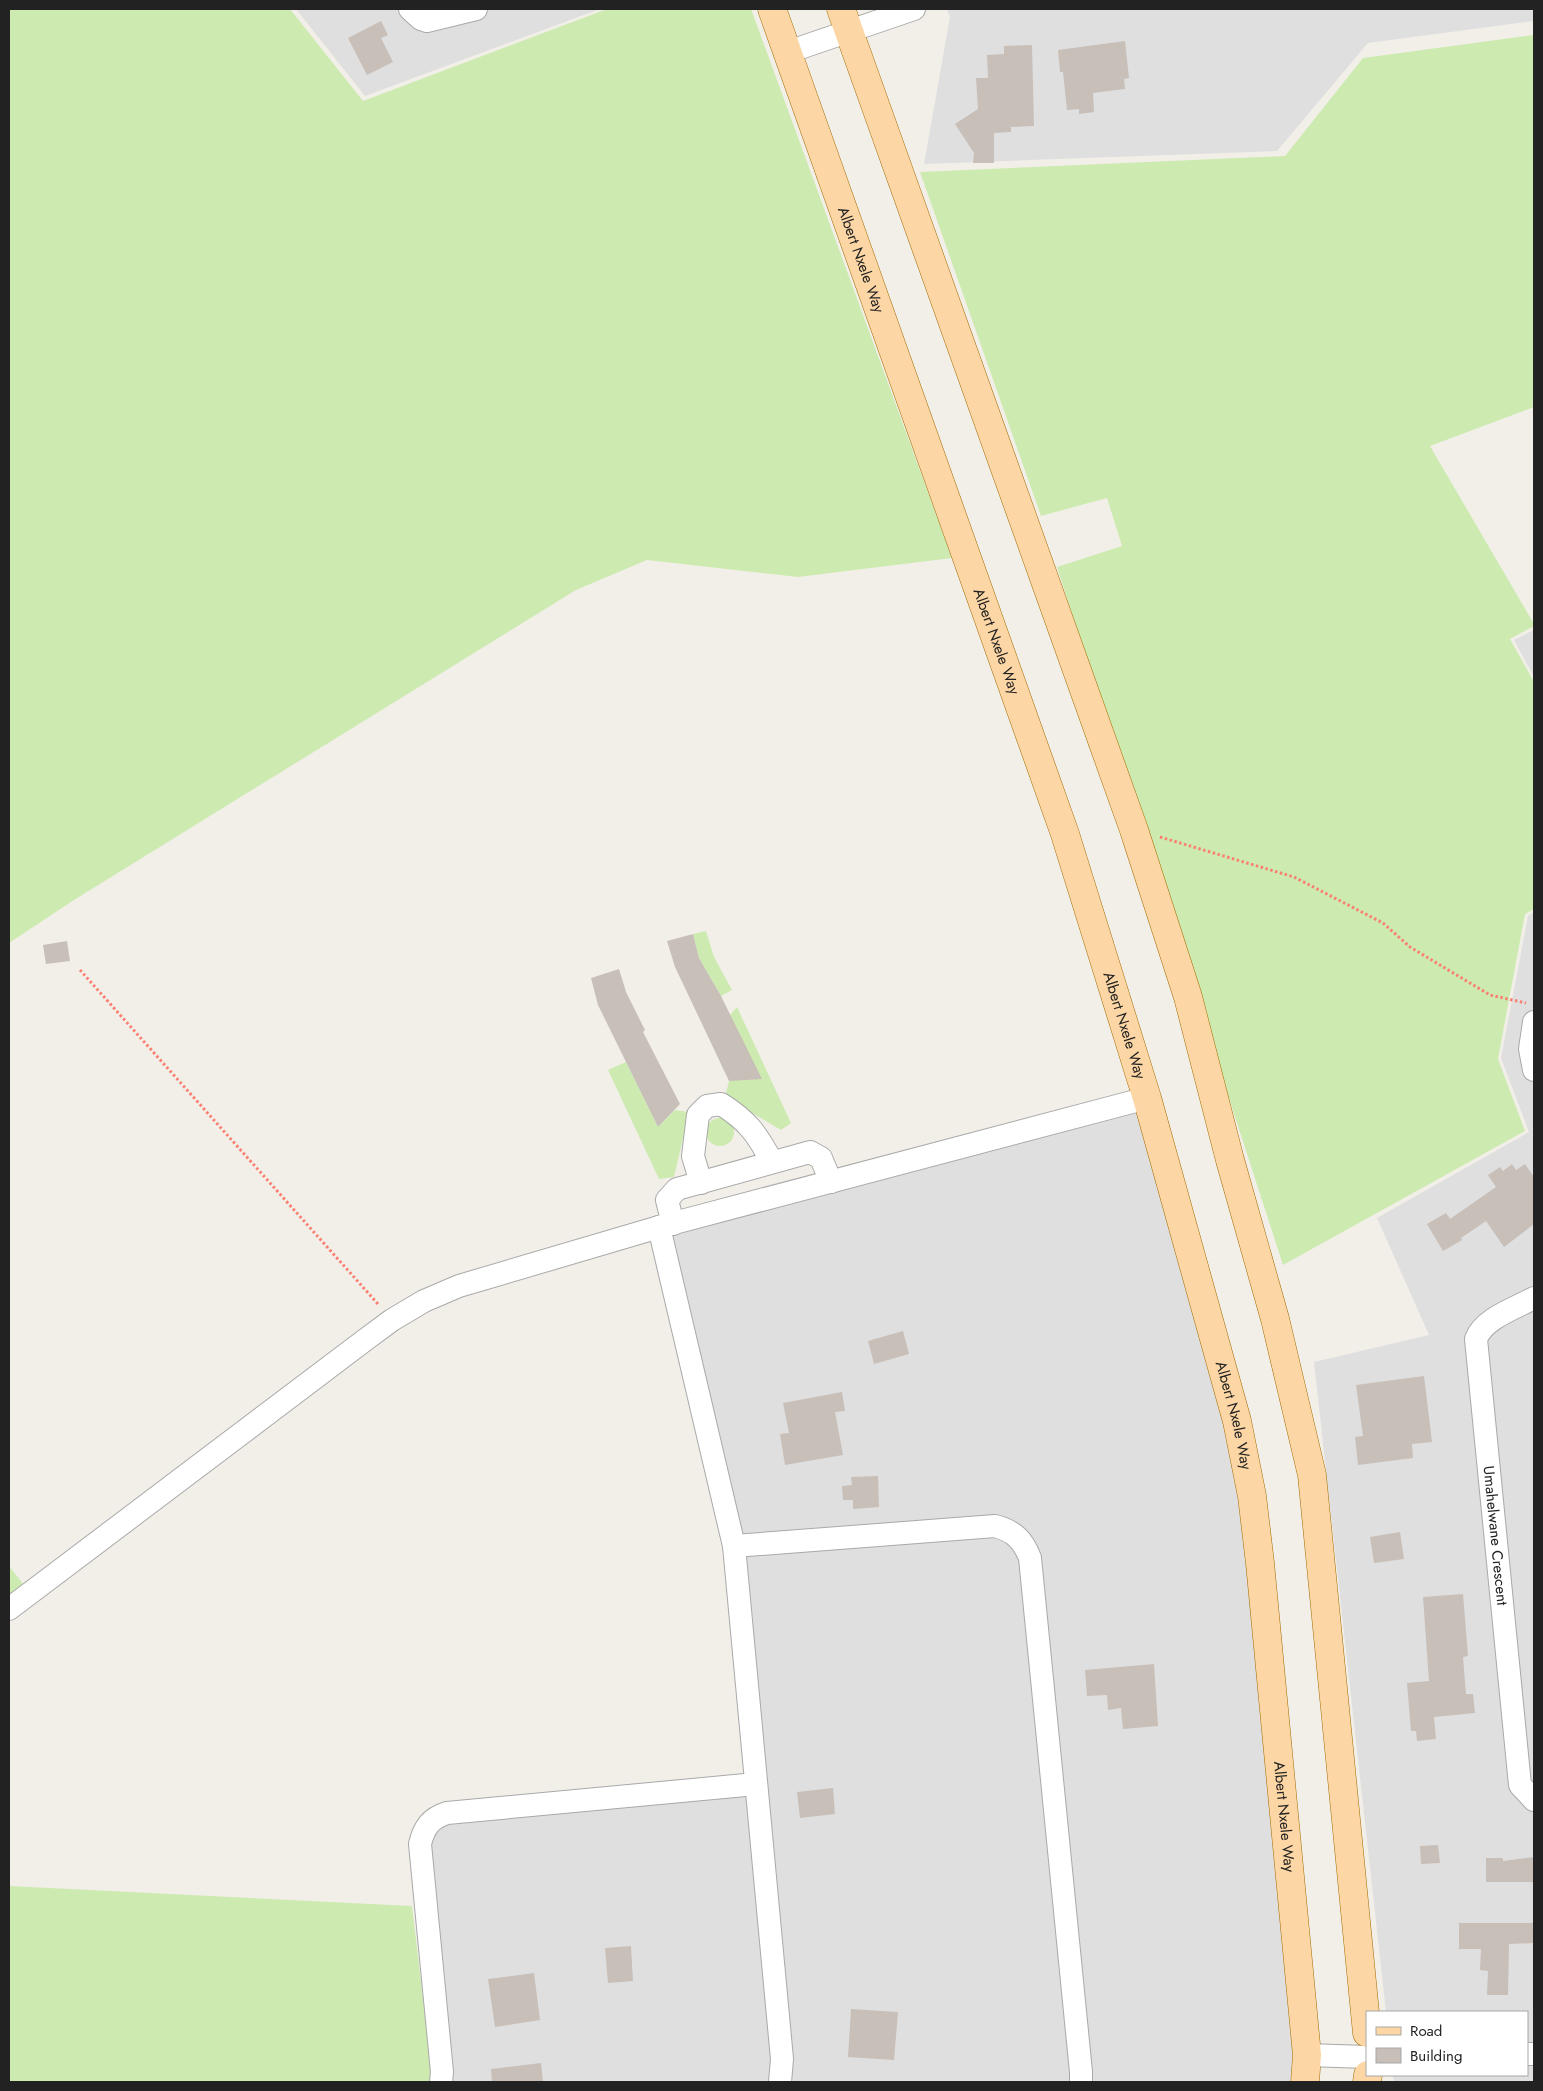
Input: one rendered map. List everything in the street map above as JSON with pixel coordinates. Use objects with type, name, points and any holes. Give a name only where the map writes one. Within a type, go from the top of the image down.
[{"type":"main road","name":"Albert Nxele Way","points":[[772,9],[1065,834],[1147,1098],[1238,1421],[1252,1496],[1260,1563],[1307,2055],[1305,2082]]},
{"type":"main road","points":[[845,20],[1134,830],[1188,998],[1230,1160],[1276,1319],[1312,1474],[1366,2023]]},
{"type":"street","points":[[410,9],[421,19],[427,21],[476,9]]},
{"type":"street","points":[[788,52],[845,20],[914,9]]},
{"type":"street","points":[[1534,1022],[1530,1049],[1534,1070]]},
{"type":"street","points":[[9,1609],[392,1320],[424,1301],[459,1286],[666,1226],[1147,1098]]},
{"type":"street","points":[[701,1182],[693,1156],[694,1134],[698,1115],[707,1106],[721,1104],[736,1113],[756,1132],[772,1162]]},
{"type":"street","points":[[780,2082],[782,2059],[734,1546],[666,1226],[667,1200],[677,1190],[810,1152],[821,1158],[831,1182]]},
{"type":"street","name":"Umahelwane Crescent","points":[[1534,1298],[1486,1325],[1478,1333],[1476,1339],[1520,1785],[1534,1800]]},
{"type":"street","points":[[734,1546],[995,1526],[1017,1535],[1025,1545],[1030,1558],[1081,2082]]},
{"type":"street","points":[[441,2082],[442,2072],[420,1844],[422,1832],[430,1821],[447,1813],[756,1784]]},
{"type":"street","points":[[1307,2055],[1366,2057]]},
{"type":"path","points":[[1134,830],[1294,877],[1383,923],[1410,947],[1490,995],[1534,1004]]},
{"type":"path","points":[[80,970],[392,1320]]},
{"type":"shaded area","points":[[296,9],[600,9],[365,96]]},
{"type":"shaded area","points":[[947,9],[1534,9],[1534,21],[1368,43],[1277,151],[924,164],[950,17]]},
{"type":"shaded area","points":[[1534,630],[1534,677],[1514,640]]},
{"type":"shaded area","points":[[1534,912],[1534,2082],[1394,2082],[1393,2076],[1528,2076],[1528,2011],[1386,2011],[1314,1362],[1429,1335],[1377,1218],[1529,1132],[1501,1058],[1528,916]]},
{"type":"shaded area","points":[[1141,1108],[1243,1498],[1297,2082],[447,2082],[426,1842],[446,1818],[762,1789],[740,1552],[667,1233]]},
{"type":"green space","points":[[9,9],[290,9],[363,101],[607,9],[751,9],[952,558],[798,577],[647,560],[576,590],[74,900],[9,943]]},
{"type":"green space","points":[[1534,35],[1534,407],[1430,446],[1534,624],[1534,626],[1510,639],[1534,682],[1534,909],[1525,914],[1498,1059],[1525,1131],[1283,1265],[1057,567],[1122,546],[1107,498],[1041,516],[920,172],[1285,156],[1363,58]]},
{"type":"green space","points":[[706,931],[714,957],[732,990],[721,996],[699,958],[693,934]]},
{"type":"green space","points":[[737,1007],[791,1123],[781,1130],[725,1097],[729,1081],[730,1015]]},
{"type":"green space","points":[[626,1062],[658,1127],[675,1110],[689,1112],[674,1177],[659,1179],[608,1070]]},
{"type":"green space","points":[[720,1118],[730,1122],[734,1132],[730,1142],[720,1146],[710,1142],[706,1132],[710,1122]]},
{"type":"green space","points":[[9,1566],[24,1585],[9,1596]]},
{"type":"green space","points":[[9,1886],[412,1906],[432,2074],[431,2082],[9,2082]]},
{"type":"building","points":[[381,21],[388,35],[381,38],[393,62],[367,75],[348,38]]},
{"type":"building","points":[[1125,41],[1129,78],[1124,79],[1125,89],[1093,93],[1094,112],[1079,114],[1079,109],[1067,110],[1063,72],[1060,72],[1058,50]]},
{"type":"building","points":[[1032,45],[1034,126],[1011,127],[1011,132],[994,133],[994,163],[973,163],[974,153],[955,124],[978,109],[976,78],[988,78],[987,55],[1004,54],[1004,46]]},
{"type":"building","points":[[693,934],[699,958],[721,996],[762,1079],[729,1081],[675,967],[667,941]]},
{"type":"building","points":[[67,941],[70,961],[46,964],[43,945]]},
{"type":"building","points":[[619,969],[626,992],[645,1030],[643,1032],[680,1104],[658,1127],[598,1005],[591,978]]},
{"type":"building","points":[[1512,1164],[1516,1170],[1525,1164],[1534,1177],[1534,1224],[1504,1247],[1486,1221],[1461,1238],[1462,1240],[1443,1251],[1427,1224],[1446,1213],[1450,1219],[1496,1187],[1488,1175],[1500,1167],[1503,1171]]},
{"type":"building","points":[[903,1331],[909,1354],[874,1364],[868,1341]]},
{"type":"building","points":[[1424,1376],[1432,1442],[1412,1444],[1413,1458],[1358,1465],[1355,1437],[1363,1436],[1356,1385]]},
{"type":"building","points":[[842,1392],[845,1411],[835,1412],[843,1455],[785,1465],[780,1434],[789,1433],[783,1403]]},
{"type":"building","points":[[878,1476],[879,1507],[853,1509],[853,1500],[843,1500],[842,1486],[852,1485],[851,1477]]},
{"type":"building","points":[[1400,1532],[1404,1559],[1374,1563],[1370,1537]]},
{"type":"building","points":[[1463,1594],[1468,1656],[1463,1657],[1466,1694],[1473,1694],[1475,1713],[1434,1717],[1436,1739],[1417,1741],[1416,1731],[1411,1731],[1407,1683],[1429,1681],[1423,1597]]},
{"type":"building","points":[[1154,1664],[1158,1726],[1123,1729],[1121,1708],[1108,1710],[1107,1695],[1087,1696],[1085,1670]]},
{"type":"building","points":[[833,1788],[835,1814],[800,1818],[797,1792]]},
{"type":"building","points":[[1438,1845],[1440,1863],[1421,1864],[1420,1846]]},
{"type":"building","points":[[1534,1857],[1534,1882],[1486,1882],[1486,1858],[1503,1858],[1503,1861]]},
{"type":"building","points":[[1459,1923],[1534,1923],[1534,1943],[1509,1944],[1508,1995],[1487,1995],[1488,1971],[1480,1970],[1481,1949],[1459,1949]]},
{"type":"building","points":[[631,1946],[633,1981],[608,1983],[605,1948]]},
{"type":"building","points":[[534,1973],[540,2020],[495,2027],[488,1979]]},
{"type":"building","points":[[851,2009],[898,2012],[894,2060],[848,2057]]},
{"type":"building","points":[[541,2063],[543,2082],[492,2082],[491,2069]]}]
